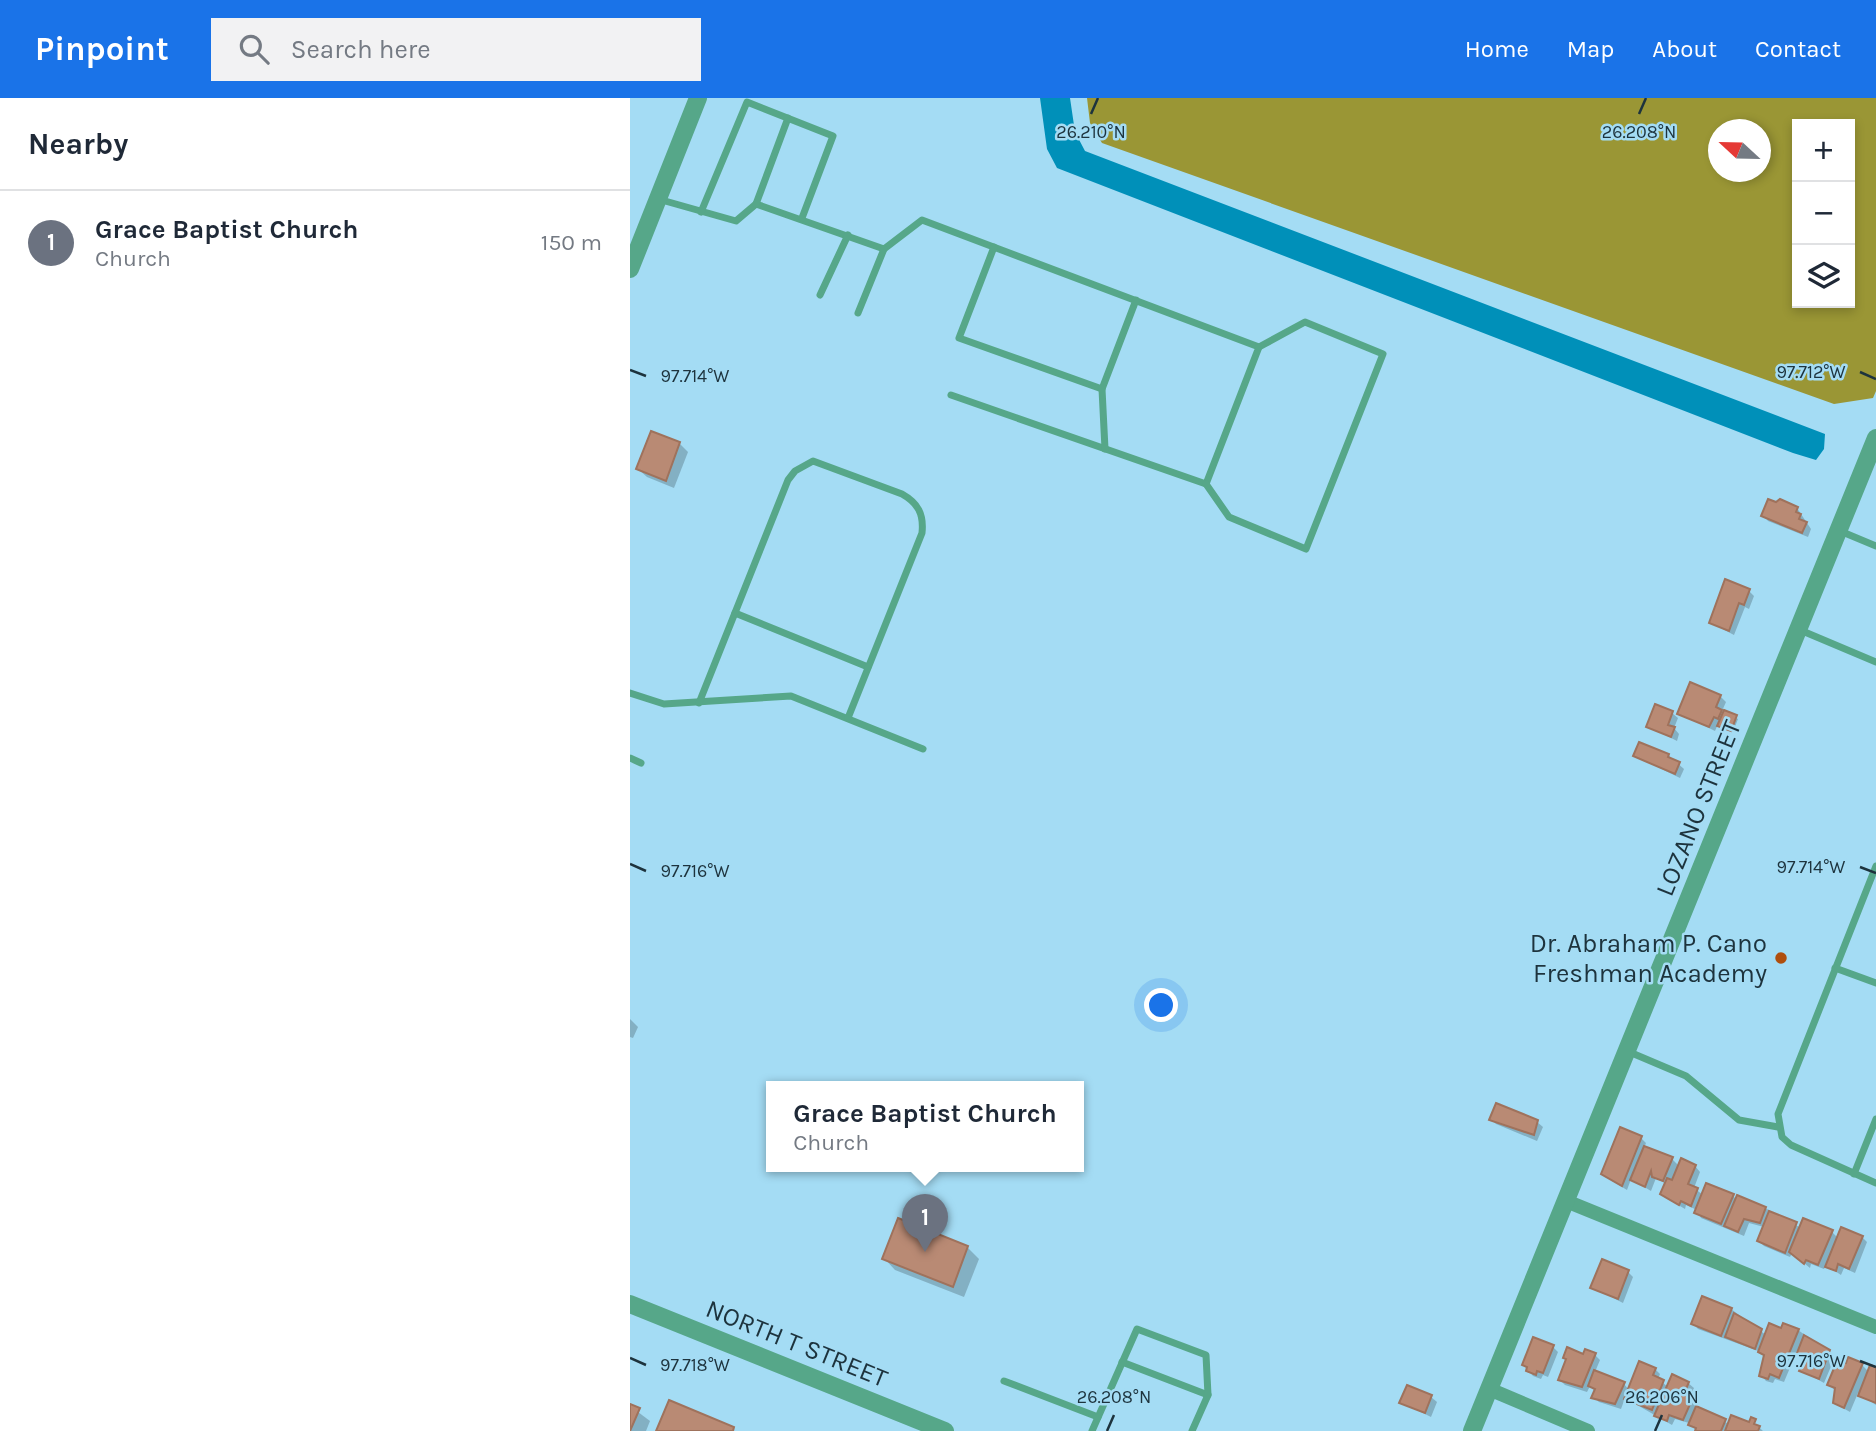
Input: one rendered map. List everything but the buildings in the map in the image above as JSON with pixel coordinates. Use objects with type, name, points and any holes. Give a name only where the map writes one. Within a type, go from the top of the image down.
[{"type":"street","points":[[630,269],[698,98]]},
{"type":"street","name":"LOZANO STREET","points":[[1472,1431],[1876,438]]},
{"type":"street","points":[[1566,1200],[1876,1327]]},
{"type":"street","name":"NORTH T STREET","points":[[630,1304],[945,1431]]},
{"type":"street","points":[[1489,1389],[1570,1428],[1588,1431]]},
{"type":"lane","points":[[701,212],[747,102],[833,136],[802,218]]},
{"type":"lane","points":[[658,199],[736,221],[756,204],[788,118]]},
{"type":"lane","points":[[756,204],[884,248]]},
{"type":"lane","points":[[858,313],[884,248],[922,220],[1259,346]]},
{"type":"lane","points":[[820,295],[848,235]]},
{"type":"lane","points":[[994,247],[958,338],[1102,389]]},
{"type":"lane","points":[[1105,449],[1102,389],[1136,300]]},
{"type":"lane","points":[[951,395],[1206,484],[1229,517],[1306,549],[1383,354],[1305,322],[1259,346],[1206,484]]},
{"type":"lane","points":[[699,702],[788,480],[795,471],[813,461],[823,462],[913,500],[923,522],[922,533],[848,718]]},
{"type":"lane","points":[[1839,531],[1876,546]]},
{"type":"lane","points":[[735,613],[868,667]]},
{"type":"lane","points":[[1799,630],[1876,662]]},
{"type":"lane","points":[[630,694],[664,704],[791,696],[923,749]]},
{"type":"lane","points":[[630,758],[641,762]]},
{"type":"lane","points":[[1876,866],[1781,1102],[1778,1127],[1783,1137],[1800,1151],[1876,1183]]},
{"type":"lane","points":[[1835,968],[1876,983]]},
{"type":"lane","points":[[1627,1051],[1686,1076],[1739,1120],[1778,1127]]},
{"type":"lane","points":[[1854,1174],[1876,1119]]},
{"type":"lane","points":[[1091,1431],[1137,1329],[1206,1355],[1208,1395],[1192,1431]]},
{"type":"lane","points":[[1122,1362],[1208,1395]]},
{"type":"lane","points":[[1004,1381],[1098,1417]]},
{"type":"shaded area","points":[[1087,98],[1876,98],[1876,391],[1873,398],[1834,404],[1102,143],[1090,123]]},
{"type":"water","points":[[1040,98],[1070,98],[1075,132],[1085,151],[1825,434],[1824,449],[1816,460],[1793,453],[1057,168],[1047,149]]},
{"type":"place","name":"Dr. Abraham P. Cano Freshman Academy","points":[[1781,958]]},
{"type":"place","name":"Grace Baptist Church","points":[[925,1252]]}]
